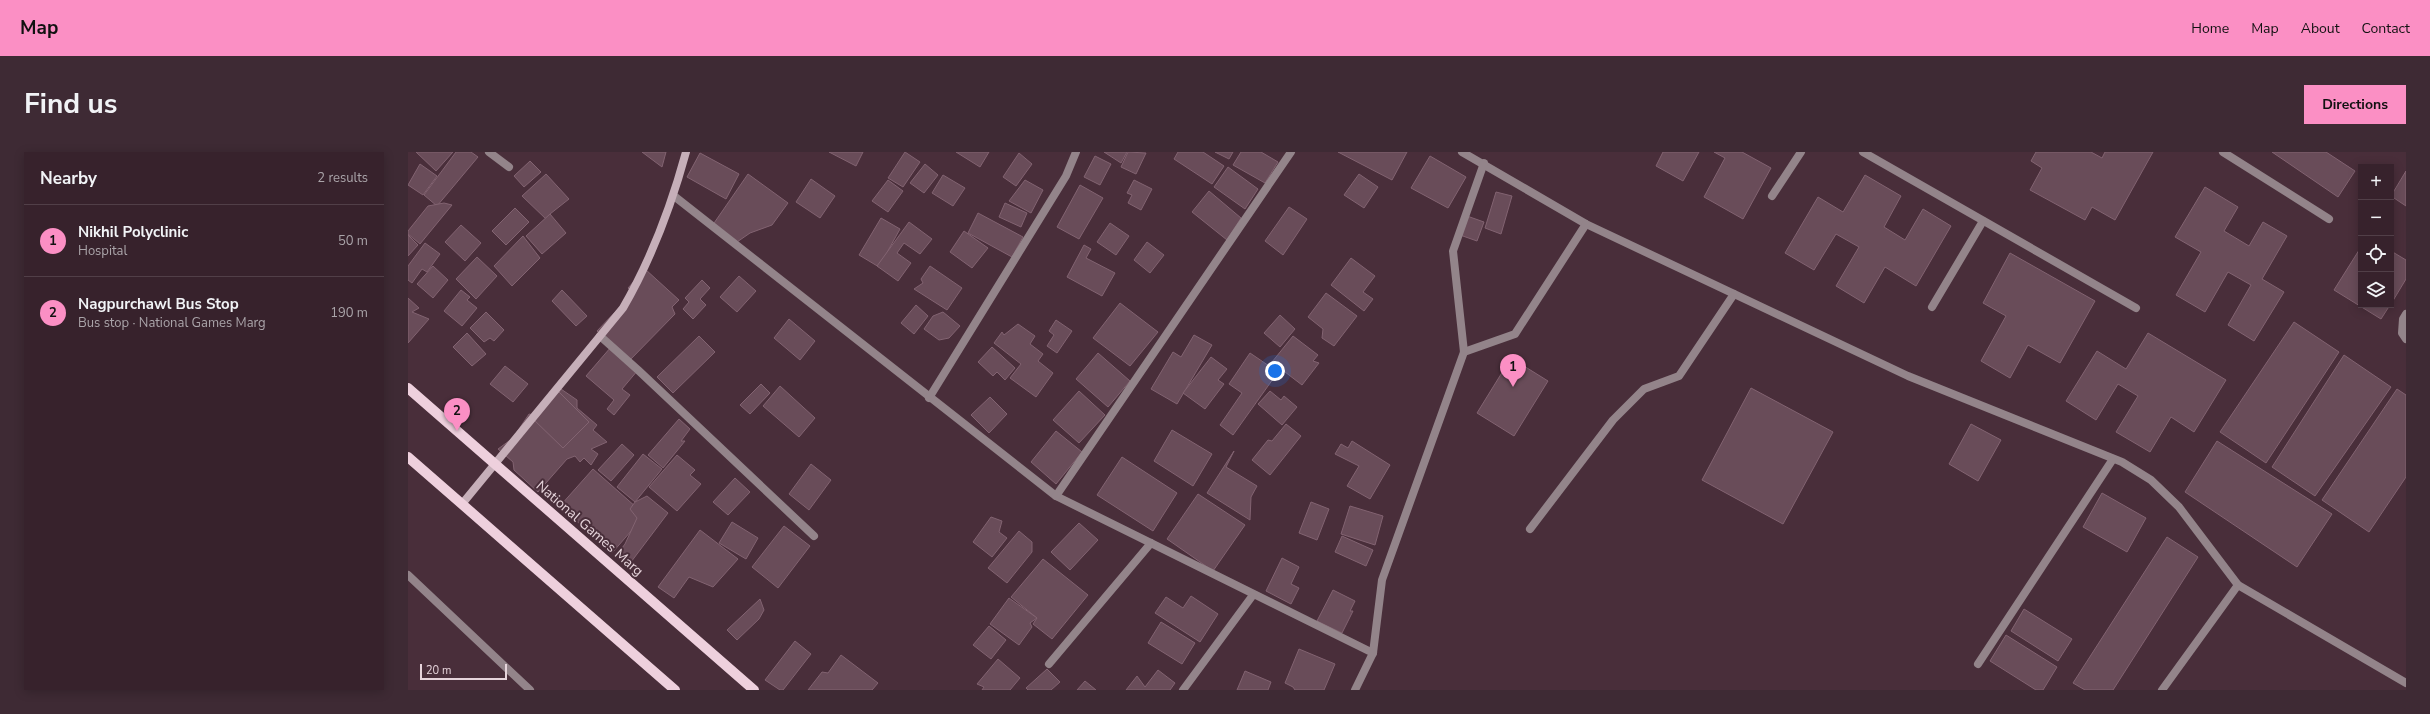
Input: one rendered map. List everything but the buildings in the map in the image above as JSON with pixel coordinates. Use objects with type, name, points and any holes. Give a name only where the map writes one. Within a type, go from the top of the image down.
[{"type":"main road","name":"National Games Marg","points":[[408,388],[754,690]]},
{"type":"main road","points":[[408,457],[675,690]]},
{"type":"street","points":[[489,152],[509,166]]},
{"type":"street","points":[[462,504],[623,308],[641,276],[674,196],[686,152]]},
{"type":"street","points":[[929,398],[1066,176],[1076,152]]},
{"type":"street","points":[[1056,496],[1291,152]]},
{"type":"street","points":[[1462,152],[1484,163],[1586,224],[1908,376],[2114,459],[2151,480],[2179,507],[2238,585],[2406,683]]},
{"type":"street","points":[[1772,196],[1801,152]]},
{"type":"street","points":[[1863,152],[2136,308]]},
{"type":"street","points":[[2223,152],[2329,219]]},
{"type":"street","points":[[1355,690],[1373,653],[1382,580],[1464,352],[1453,251],[1484,163]]},
{"type":"street","points":[[674,196],[929,398],[1056,496],[1253,595],[1373,653]]},
{"type":"street","points":[[1932,307],[1983,221]]},
{"type":"street","points":[[1464,352],[1515,334],[1586,224]]},
{"type":"street","points":[[1530,529],[1613,420],[1644,389],[1679,376],[1734,294]]},
{"type":"street","points":[[2406,314],[2403,319],[2402,333],[2406,339]]},
{"type":"street","points":[[600,336],[814,536]]},
{"type":"street","points":[[1978,664],[2114,459]]},
{"type":"street","points":[[1049,664],[1151,543]]},
{"type":"street","points":[[408,575],[528,689]]},
{"type":"street","points":[[2162,690],[2238,585]]},
{"type":"street","points":[[1183,690],[1253,595]]},
{"type":"place","name":"Nikhil Polyclinic","points":[[1513,387]]},
{"type":"place","name":"Nagpurchawl Bus Stop","points":[[457,431]]}]
